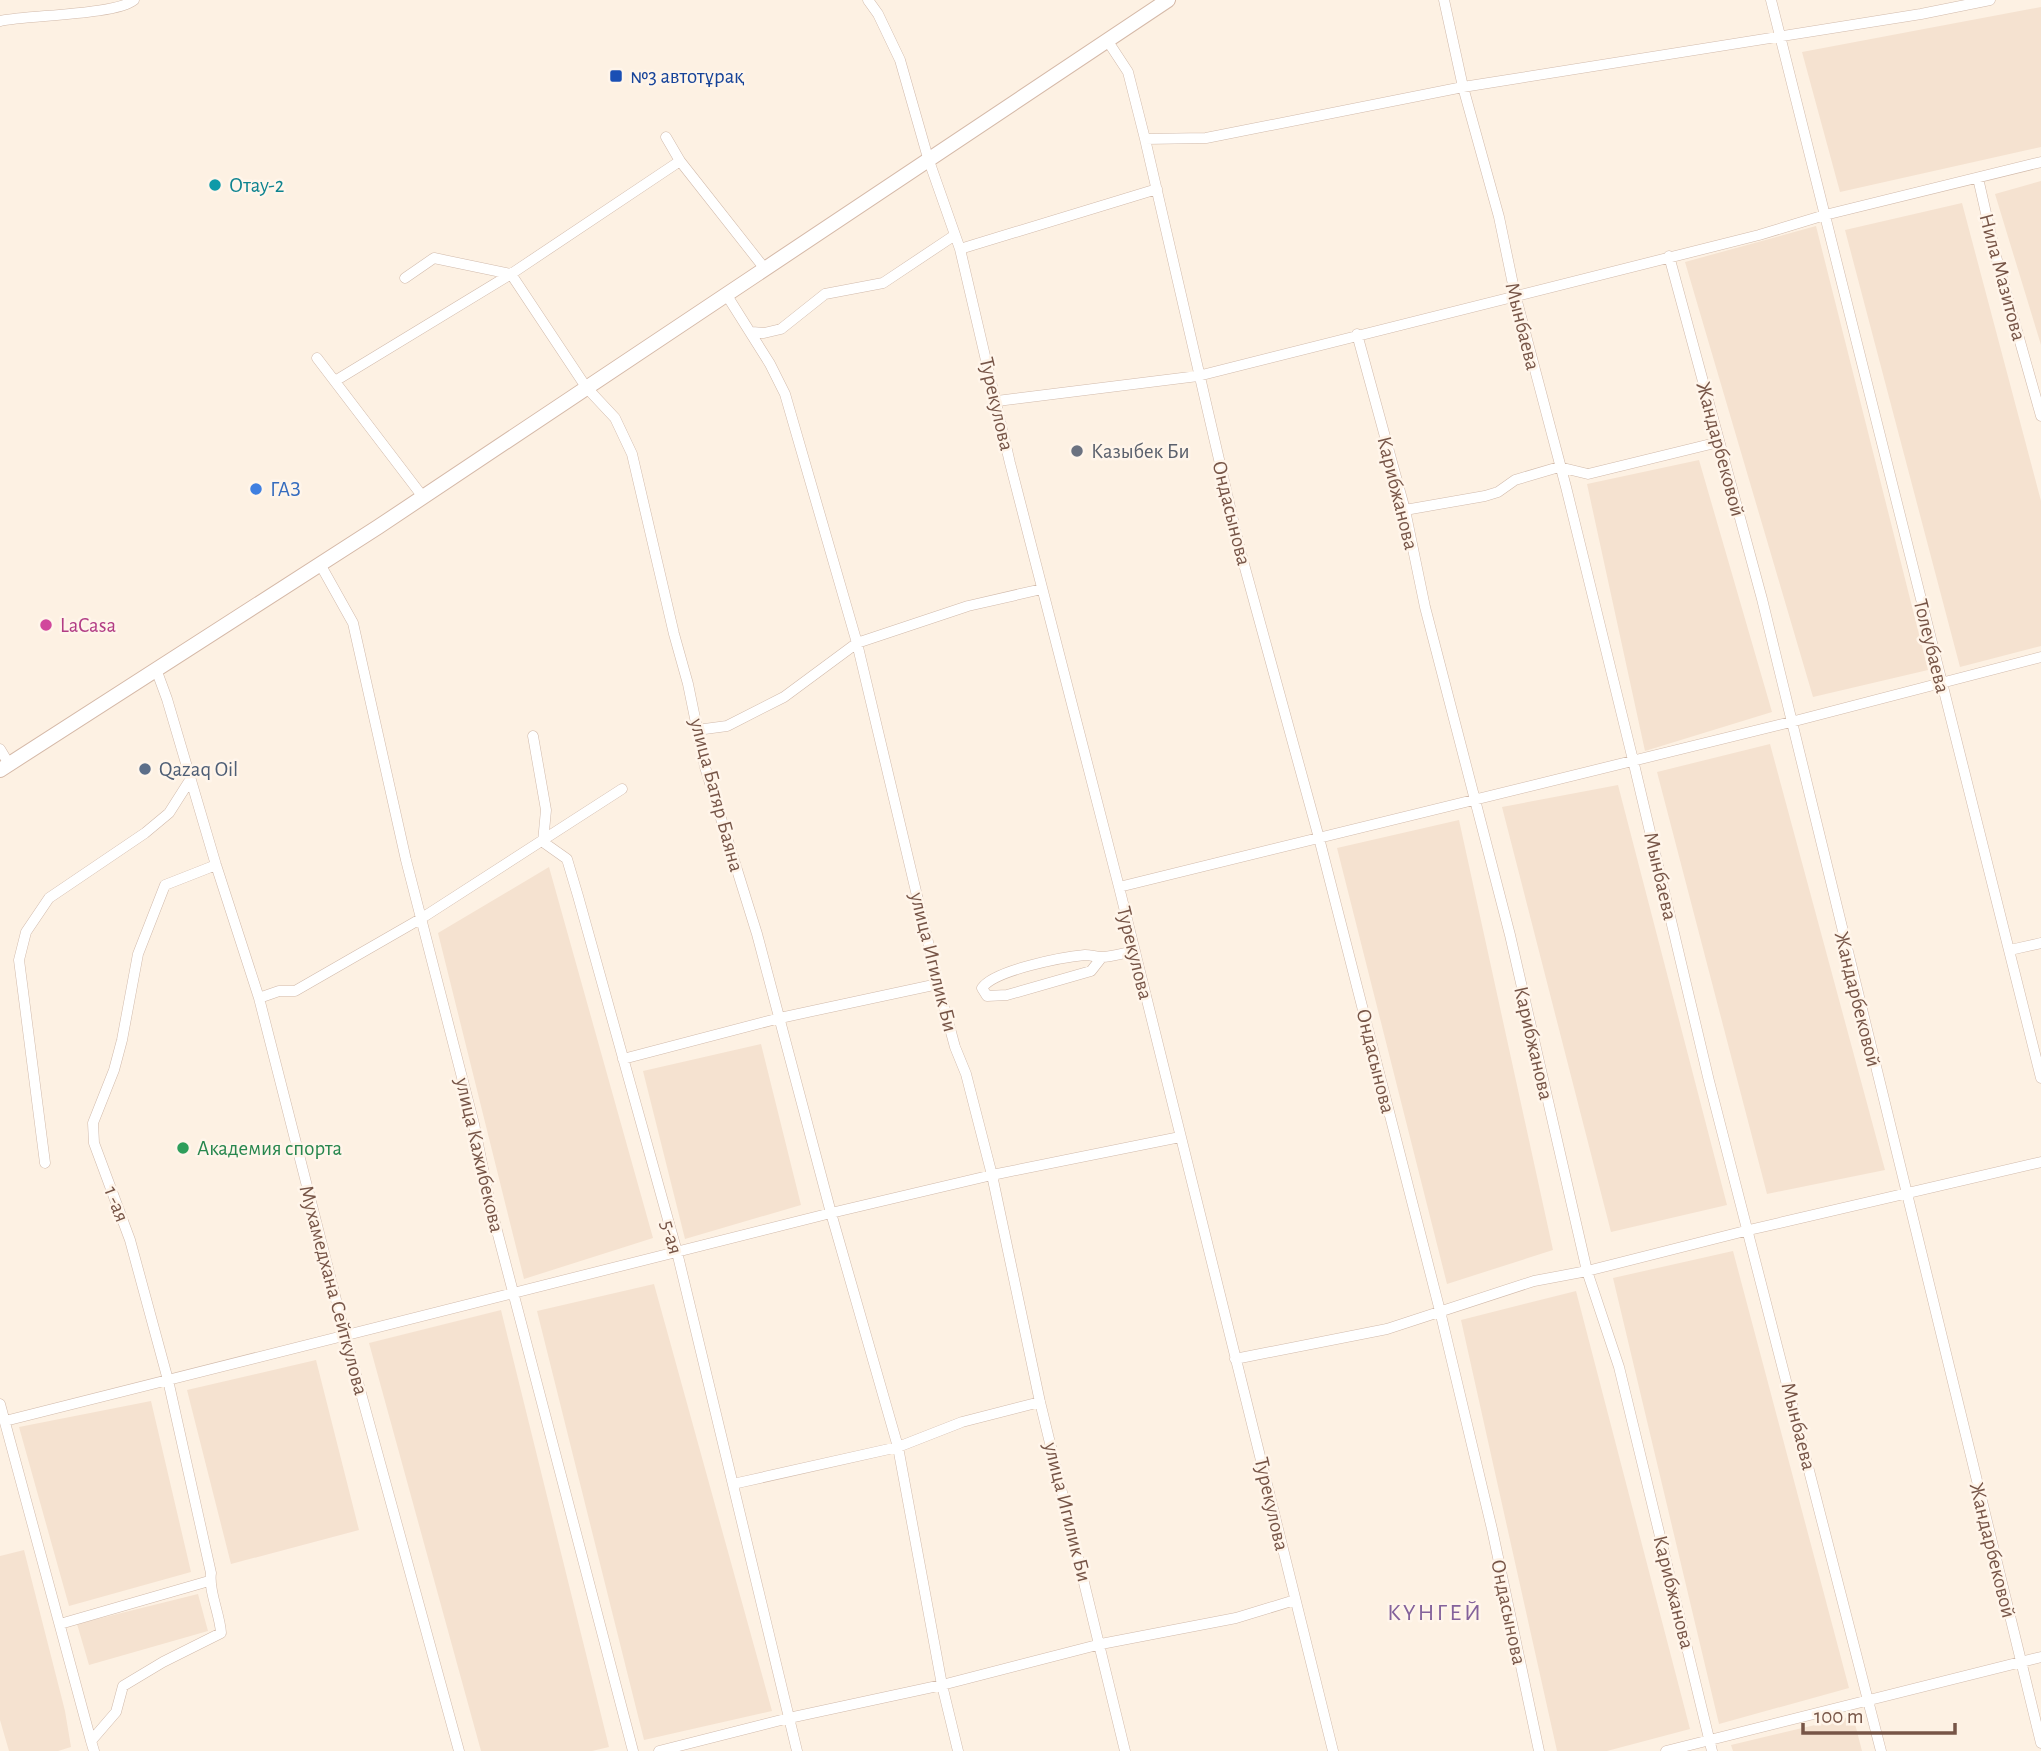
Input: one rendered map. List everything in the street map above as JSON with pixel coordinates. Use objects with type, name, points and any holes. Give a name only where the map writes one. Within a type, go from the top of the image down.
[{"type":"main road","points":[[4,767],[423,497],[1168,0]]},
{"type":"street","points":[[0,21],[107,9],[128,5],[134,0]]},
{"type":"street","name":"Турекулова","points":[[868,0],[878,13],[900,60],[928,158],[960,249],[1010,463],[1119,887],[1294,1600],[1334,1751]]},
{"type":"street","name":"Мынбаева","points":[[1444,0],[1463,87],[1499,217],[1515,294],[1633,760],[1709,1081],[1881,1751]]},
{"type":"street","name":"Толеубаева","points":[[1771,0],[2041,1078]]},
{"type":"street","points":[[1145,139],[1206,138],[1463,87],[1779,37],[1990,0]]},
{"type":"street","name":"Ондасынова","points":[[1107,40],[1128,72],[1145,139],[1239,546],[1319,838],[1440,1311],[1492,1529],[1538,1751]]},
{"type":"street","points":[[666,136],[680,161],[765,269]]},
{"type":"street","points":[[335,382],[510,274],[680,161]]},
{"type":"street","points":[[997,401],[1198,376],[2041,162]]},
{"type":"street","name":"Нила Мазитова","points":[[1978,178],[1995,253],[2041,416]]},
{"type":"street","points":[[960,249],[1157,189]]},
{"type":"street","points":[[752,332],[764,333],[781,329],[825,294],[883,283],[955,235]]},
{"type":"street","name":"Жандарбековой","points":[[1670,257],[1762,599],[2041,1744]]},
{"type":"street","points":[[405,278],[434,258],[510,274]]},
{"type":"street","name":"улица Батяр Баяна","points":[[510,274],[586,387],[615,418],[632,454],[688,684],[705,767],[757,934],[831,1213],[898,1447],[942,1685],[958,1751]]},
{"type":"street","name":"улица Игилик Би","points":[[726,295],[752,332],[785,394],[857,643],[938,984],[955,1047],[966,1074],[992,1175],[1040,1402],[1125,1751]]},
{"type":"street","name":"Карибжанова","points":[[1357,334],[1405,510],[1425,607],[1510,935],[1587,1272],[1619,1367],[1712,1751]]},
{"type":"street","points":[[317,358],[423,497]]},
{"type":"street","points":[[1405,510],[1485,496],[1498,492],[1515,480],[1559,467],[1588,474],[1719,442]]},
{"type":"street","name":"улица Кажибекова","points":[[320,564],[353,623],[406,860],[474,1124],[490,1204],[633,1751]]},
{"type":"street","points":[[697,730],[726,726],[784,697],[857,643],[968,606],[1042,589]]},
{"type":"street","points":[[1119,887],[1791,722],[2041,657]]},
{"type":"street","name":"Мухамедхана Сейткулова","points":[[156,669],[259,998],[345,1335],[460,1751]]},
{"type":"street","points":[[533,736],[547,810],[543,842]]},
{"type":"street","points":[[0,749],[4,767]]},
{"type":"street","points":[[45,1163],[19,960],[26,932],[49,898],[145,833],[169,813],[190,780]]},
{"type":"street","points":[[259,998],[279,991],[295,991],[422,918],[622,789]]},
{"type":"street","name":"5-ая","points":[[543,842],[567,859],[677,1252],[797,1751]]},
{"type":"street","name":"1 -ая","points":[[92,1746],[116,1712],[123,1686],[221,1633],[220,1617],[209,1581],[211,1573],[168,1380],[130,1240],[94,1143],[93,1123],[114,1070],[122,1040],[138,954],[165,885],[216,865]]},
{"type":"street","points":[[2010,950],[2041,943]]},
{"type":"street","points":[[1102,957],[1091,971],[1007,995],[987,996],[982,988],[996,976],[1026,967],[1087,955],[1102,957],[1135,951]]},
{"type":"street","points":[[623,1059],[780,1018],[938,984]]},
{"type":"street","points":[[5,1421],[831,1213],[992,1175],[1180,1137]]},
{"type":"street","points":[[1235,1359],[1387,1329],[1534,1282],[1587,1272],[1749,1230],[2041,1162]]},
{"type":"street","points":[[733,1484],[898,1447],[962,1422],[1040,1402]]},
{"type":"street","points":[[0,1404],[92,1746]]},
{"type":"street","points":[[60,1624],[209,1581]]},
{"type":"street","points":[[659,1751],[789,1718],[942,1685],[1101,1644],[1236,1618],[1294,1600]]},
{"type":"street","points":[[1666,1751],[2041,1657]]},
{"type":"shaded area","points":[[2041,7],[2041,147],[1840,192],[1802,52]]},
{"type":"shaded area","points":[[2041,181],[2041,345],[1995,194]]},
{"type":"shaded area","points":[[1962,203],[2041,501],[2041,646],[1960,667],[1845,230]]},
{"type":"shaded area","points":[[1816,226],[1928,670],[1813,697],[1685,262]]},
{"type":"shaded area","points":[[1699,460],[1772,712],[1645,751],[1587,484]]},
{"type":"shaded area","points":[[1770,744],[1885,1170],[1767,1194],[1657,772]]},
{"type":"shaded area","points":[[1618,785],[1727,1205],[1611,1232],[1502,807]]},
{"type":"shaded area","points":[[1459,820],[1553,1250],[1447,1284],[1337,848]]},
{"type":"shaded area","points":[[549,867],[653,1238],[524,1279],[438,933]]},
{"type":"shaded area","points":[[761,1044],[801,1205],[685,1239],[643,1071]]},
{"type":"shaded area","points":[[1733,1251],[1849,1688],[1719,1724],[1613,1278]]},
{"type":"shaded area","points":[[654,1284],[772,1711],[644,1740],[537,1311]]},
{"type":"shaded area","points":[[1576,1291],[1690,1729],[1607,1751],[1557,1751],[1461,1320]]},
{"type":"shaded area","points":[[501,1310],[609,1747],[592,1751],[481,1751],[369,1343]]},
{"type":"shaded area","points":[[316,1360],[359,1530],[231,1564],[187,1390]]},
{"type":"shaded area","points":[[151,1401],[191,1572],[69,1606],[19,1427]]},
{"type":"shaded area","points":[[24,1550],[65,1711],[71,1747],[58,1751],[9,1751],[0,1720],[0,1556]]},
{"type":"shaded area","points":[[198,1594],[208,1631],[89,1665],[77,1624]]},
{"type":"shaded area","points":[[1853,1716],[1862,1751],[1733,1751],[1731,1745]]},
{"type":"place","name":"№3 автотұрақ","points":[[616,76]]},
{"type":"place","name":"Отау-2","points":[[215,185]]},
{"type":"place","name":"Казыбек Би","points":[[1077,451]]},
{"type":"place","name":"ГАЗ","points":[[256,489]]},
{"type":"place","name":"LaCasa","points":[[46,625]]},
{"type":"place","name":"Qazaq Oil","points":[[145,769]]},
{"type":"place","name":"Академия спорта","points":[[183,1148]]},
{"type":"district","name":"КҮНГЕЙ","points":[[1435,1612]]}]
